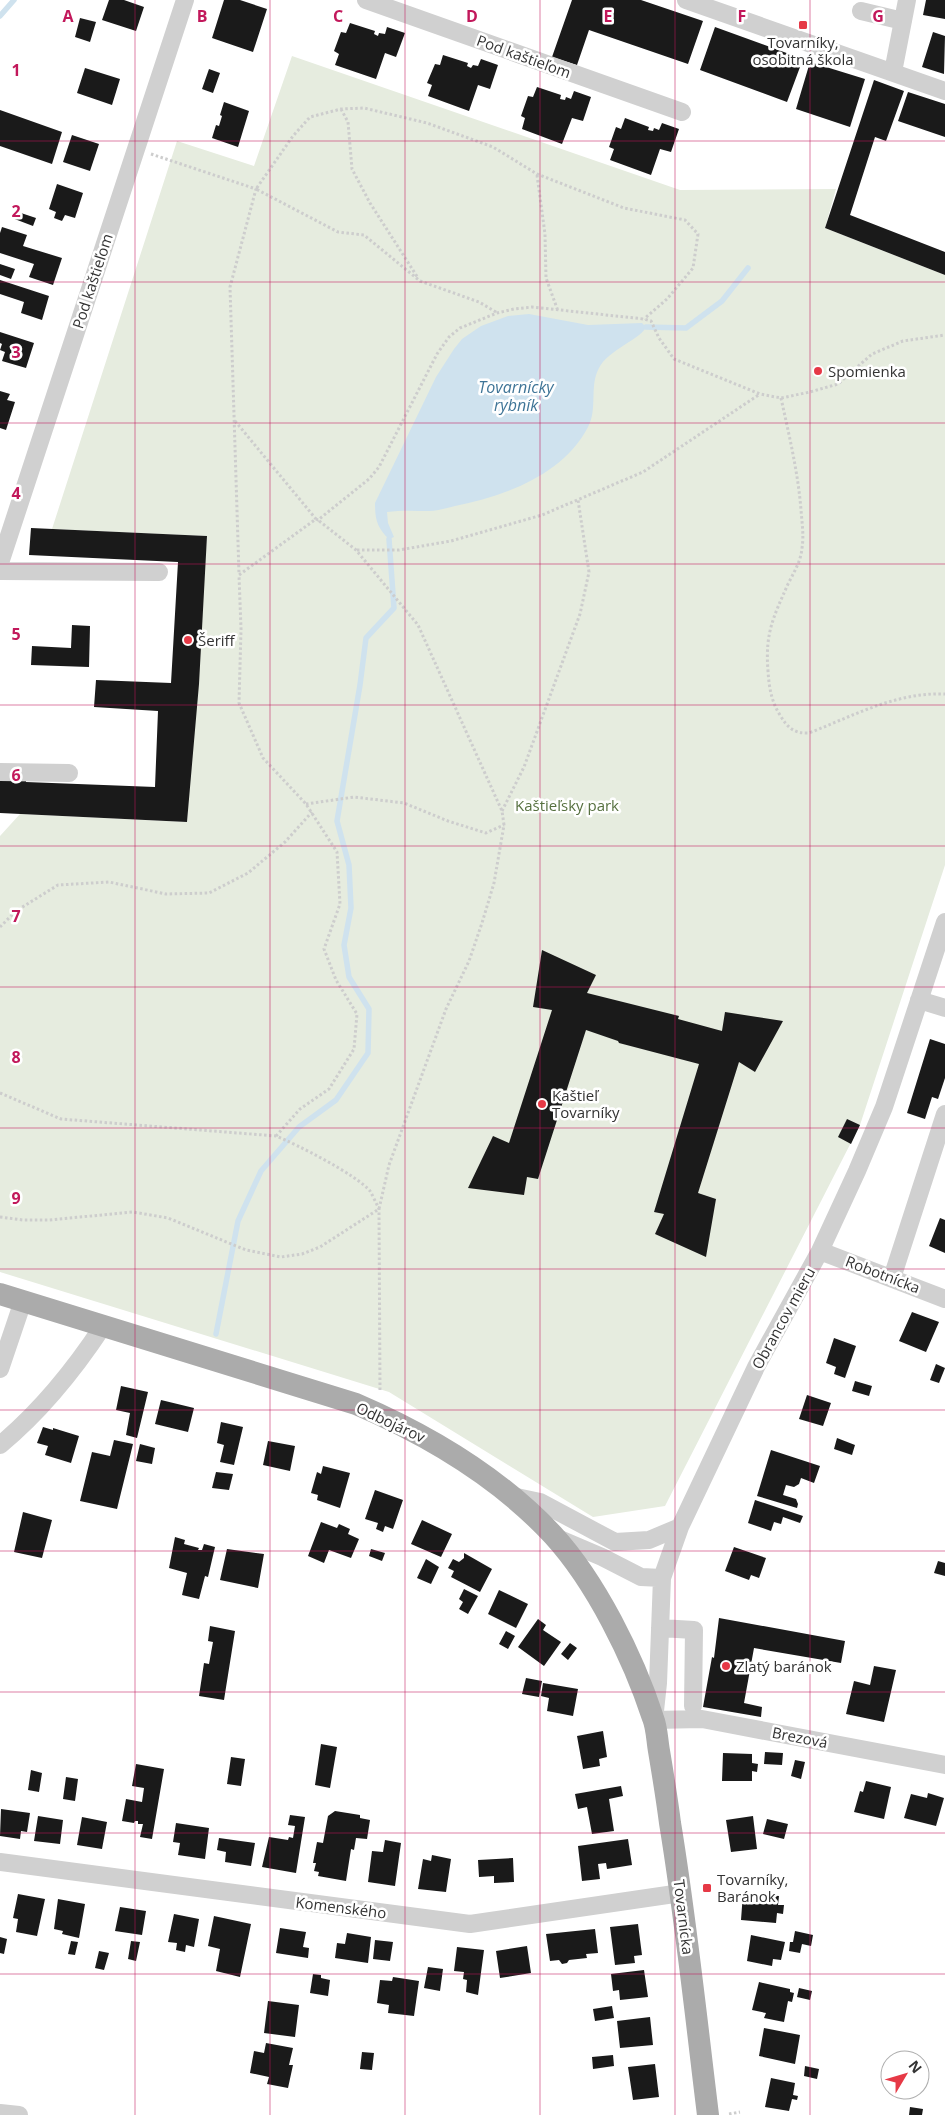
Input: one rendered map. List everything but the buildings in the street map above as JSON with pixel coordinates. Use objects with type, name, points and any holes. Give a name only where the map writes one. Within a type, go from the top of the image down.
[{"type":"main road","name":"Odbojárov","points":[[0,1294],[356,1404],[429,1439],[511,1496],[555,1537],[582,1572],[603,1606],[630,1661],[654,1720]]},
{"type":"main road","name":"Tovarnícka","points":[[654,1720],[681,1893],[719,2114]]},
{"type":"street","name":"Pod kaštieľom","points":[[0,563],[185,0]]},
{"type":"street","name":"Pod kaštieľom","points":[[366,0],[682,112]]},
{"type":"street","points":[[686,0],[945,91]]},
{"type":"street","points":[[893,72],[907,0]]},
{"type":"street","points":[[861,12],[903,21]]},
{"type":"street","points":[[0,571],[159,572]]},
{"type":"street","points":[[0,772],[69,773]]},
{"type":"street","name":"Obrancov mieru","points":[[654,1720],[662,1578],[680,1527],[756,1367],[820,1250],[884,1107],[945,922]]},
{"type":"street","points":[[919,1000],[945,1008]]},
{"type":"street","points":[[892,1278],[945,1114]]},
{"type":"street","name":"Robotnícka","points":[[820,1250],[945,1299]]},
{"type":"street","points":[[0,1369],[23,1301]]},
{"type":"street","points":[[0,1445],[42,1404],[72,1371],[103,1326]]},
{"type":"street","points":[[511,1496],[540,1502],[615,1542],[649,1540],[680,1527]]},
{"type":"street","points":[[555,1537],[602,1557],[641,1577],[662,1578]]},
{"type":"street","points":[[660,1628],[694,1630],[693,1706]]},
{"type":"street","name":"Brezová","points":[[654,1720],[702,1719],[945,1765]]},
{"type":"street","name":"Komenského","points":[[0,1862],[470,1924],[681,1893]]},
{"type":"street","points":[[0,2112],[19,2115]]},
{"type":"path","points":[[276,1136],[300,1109],[329,1089],[354,1049],[356,1014],[336,980],[324,948],[340,904],[337,852],[306,804],[263,758],[239,703],[241,629],[230,287],[256,189],[293,136],[310,117],[341,109],[364,108],[427,124],[493,148],[537,174],[624,208],[686,220],[698,234],[693,268],[666,299],[644,319]]},
{"type":"path","points":[[341,109],[348,122],[352,169],[370,204],[420,281]]},
{"type":"path","points":[[135,148],[256,189],[338,232],[364,235],[420,281],[479,302],[497,313]]},
{"type":"path","points":[[537,174],[545,234],[546,278],[558,312]]},
{"type":"path","points":[[238,575],[317,520],[369,479],[379,467],[437,354],[449,337],[460,328],[497,313],[514,308],[532,307],[558,312],[651,321],[659,338],[674,359],[760,394],[781,398],[838,384],[872,354],[903,341],[945,335]]},
{"type":"path","points":[[356,550],[399,550],[450,540],[516,523],[578,500],[643,472],[760,394]]},
{"type":"path","points":[[781,398],[798,483],[803,532],[799,561],[773,617],[766,647],[770,689],[777,710],[785,724],[800,734],[809,733],[897,700],[945,694]]},
{"type":"path","points":[[234,420],[317,520],[356,550],[418,625],[502,811],[504,825],[494,883],[482,923],[469,961],[446,1009],[411,1103],[389,1165],[378,1209],[380,1389]]},
{"type":"path","points":[[502,811],[524,768],[580,614],[589,572],[578,500]]},
{"type":"path","points":[[306,804],[354,797],[404,803],[448,821],[486,833],[504,825]]},
{"type":"path","points":[[0,928],[16,911],[58,885],[110,882],[166,894],[209,893],[248,873],[285,842],[312,812]]},
{"type":"path","points":[[0,1093],[61,1119],[276,1136],[297,1144],[360,1183],[370,1191],[378,1209]]},
{"type":"path","points":[[0,1217],[23,1220],[48,1220],[133,1212],[168,1218],[219,1241],[246,1250],[281,1257],[302,1254],[320,1247],[378,1209]]},
{"type":"path","points":[[719,2114],[740,2112]]},
{"type":"green space","name":"Kaštieľsky park","points":[[292,56],[680,190],[836,189],[825,228],[945,275],[945,865],[860,1125],[665,1506],[593,1517],[389,1392],[0,1272],[0,836],[20,814],[187,822],[207,536],[52,529],[177,141],[254,166]]},
{"type":"water","name":"Tovarnícky rybník","points":[[529,314],[588,325],[642,323],[646,327],[638,336],[609,356],[599,368],[594,382],[591,420],[577,444],[564,458],[531,481],[474,502],[429,511],[387,512],[388,523],[394,537],[389,539],[378,523],[375,503],[436,377],[462,339],[481,326],[508,316]]},
{"type":"waterway","points":[[0,16],[14,0]]},
{"type":"waterway","points":[[646,327],[686,328],[722,301],[748,268]]},
{"type":"waterway","points":[[216,1334],[238,1221],[261,1171],[299,1127],[336,1100],[368,1053],[369,1009],[349,977],[344,945],[351,908],[349,865],[337,821],[366,638],[394,608],[389,539]]},
{"type":"place","name":"Tovarníky, osobitná škola","points":[[803,25]]},
{"type":"place","name":"Spomienka","points":[[818,371]]},
{"type":"place","name":"Šeriff","points":[[188,640]]},
{"type":"place","name":"Kaštieľ Tovarníky","points":[[542,1104]]},
{"type":"place","name":"Zlatý baránok","points":[[726,1666]]},
{"type":"place","name":"Tovarníky, Baránok","points":[[707,1888]]}]
